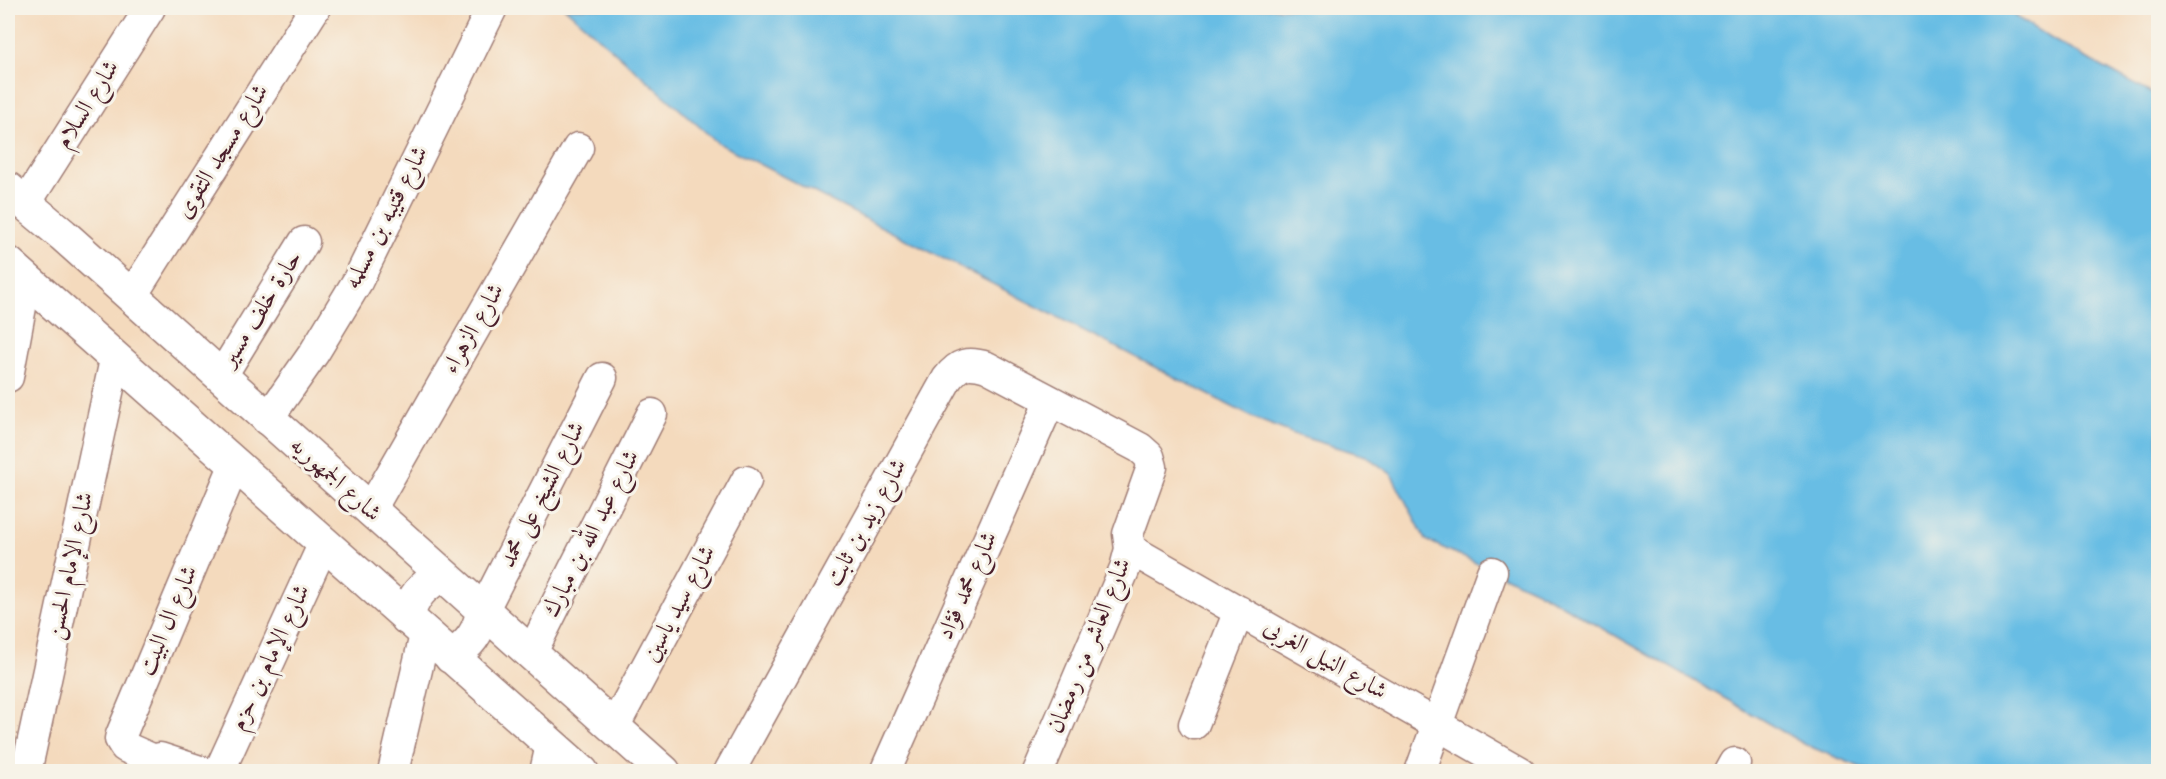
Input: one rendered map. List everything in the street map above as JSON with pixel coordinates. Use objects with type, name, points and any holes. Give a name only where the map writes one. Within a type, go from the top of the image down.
[{"type":"street","name":"شارع السلام","points":[[17,196],[150,8]]},
{"type":"street","name":"شارع مسجد التقوى","points":[[131,297],[315,8]]},
{"type":"street","name":"شارع قتيبه بن مسلمه","points":[[267,420],[314,353],[357,282],[492,8]]},
{"type":"street","name":"شارع الزهراء","points":[[370,511],[578,148]]},
{"type":"street","name":"شارع الجمهوريه","points":[[17,196],[664,771]]},
{"type":"street","name":"حارة خلف مسير","points":[[221,377],[304,242]]},
{"type":"street","points":[[17,272],[451,657],[548,758],[582,771]]},
{"type":"street","points":[[8,377],[17,272]]},
{"type":"street","name":"شارع الإمام الحسن","points":[[26,771],[115,360]]},
{"type":"street","name":"شارع زيد بن ثابت","points":[[729,771],[941,389],[957,367],[972,362],[987,367],[1050,401]]},
{"type":"street","name":"شارع الشيخ على محمد","points":[[483,611],[602,378]]},
{"type":"street","name":"شارع العاشر من رمضان","points":[[1038,771],[1125,568],[1130,549],[1128,534],[1152,467],[1149,456],[1140,448],[1050,401]]},
{"type":"street","name":"شارع محمد فؤاد","points":[[885,771],[1050,401]]},
{"type":"street","name":"شارع عبد الله بن مبارك","points":[[531,654],[652,414]]},
{"type":"street","name":"شارع ال البيت","points":[[148,765],[125,747],[120,739],[121,735],[234,466]]},
{"type":"street","name":"شارع سيد ياسين","points":[[614,727],[746,481]]},
{"type":"street","name":"شارع الإمام بن حزم","points":[[219,771],[323,545]]},
{"type":"street","name":"شارع النيل الغربى","points":[[1130,549],[1520,771]]},
{"type":"street","points":[[1420,771],[1492,572]]},
{"type":"street","points":[[393,771],[416,627],[412,600],[425,584],[442,575]]},
{"type":"street","points":[[451,657],[467,646],[478,630],[483,611]]},
{"type":"street","points":[[1194,724],[1239,611]]},
{"type":"street","points":[[148,765],[160,758],[203,771]]},
{"type":"water","points":[[565,8],[2002,8],[2055,41],[2158,97],[2158,771],[1870,771],[1806,745],[1543,594],[1426,540],[1391,474],[1366,456],[1299,436],[1254,418],[718,143]]}]
